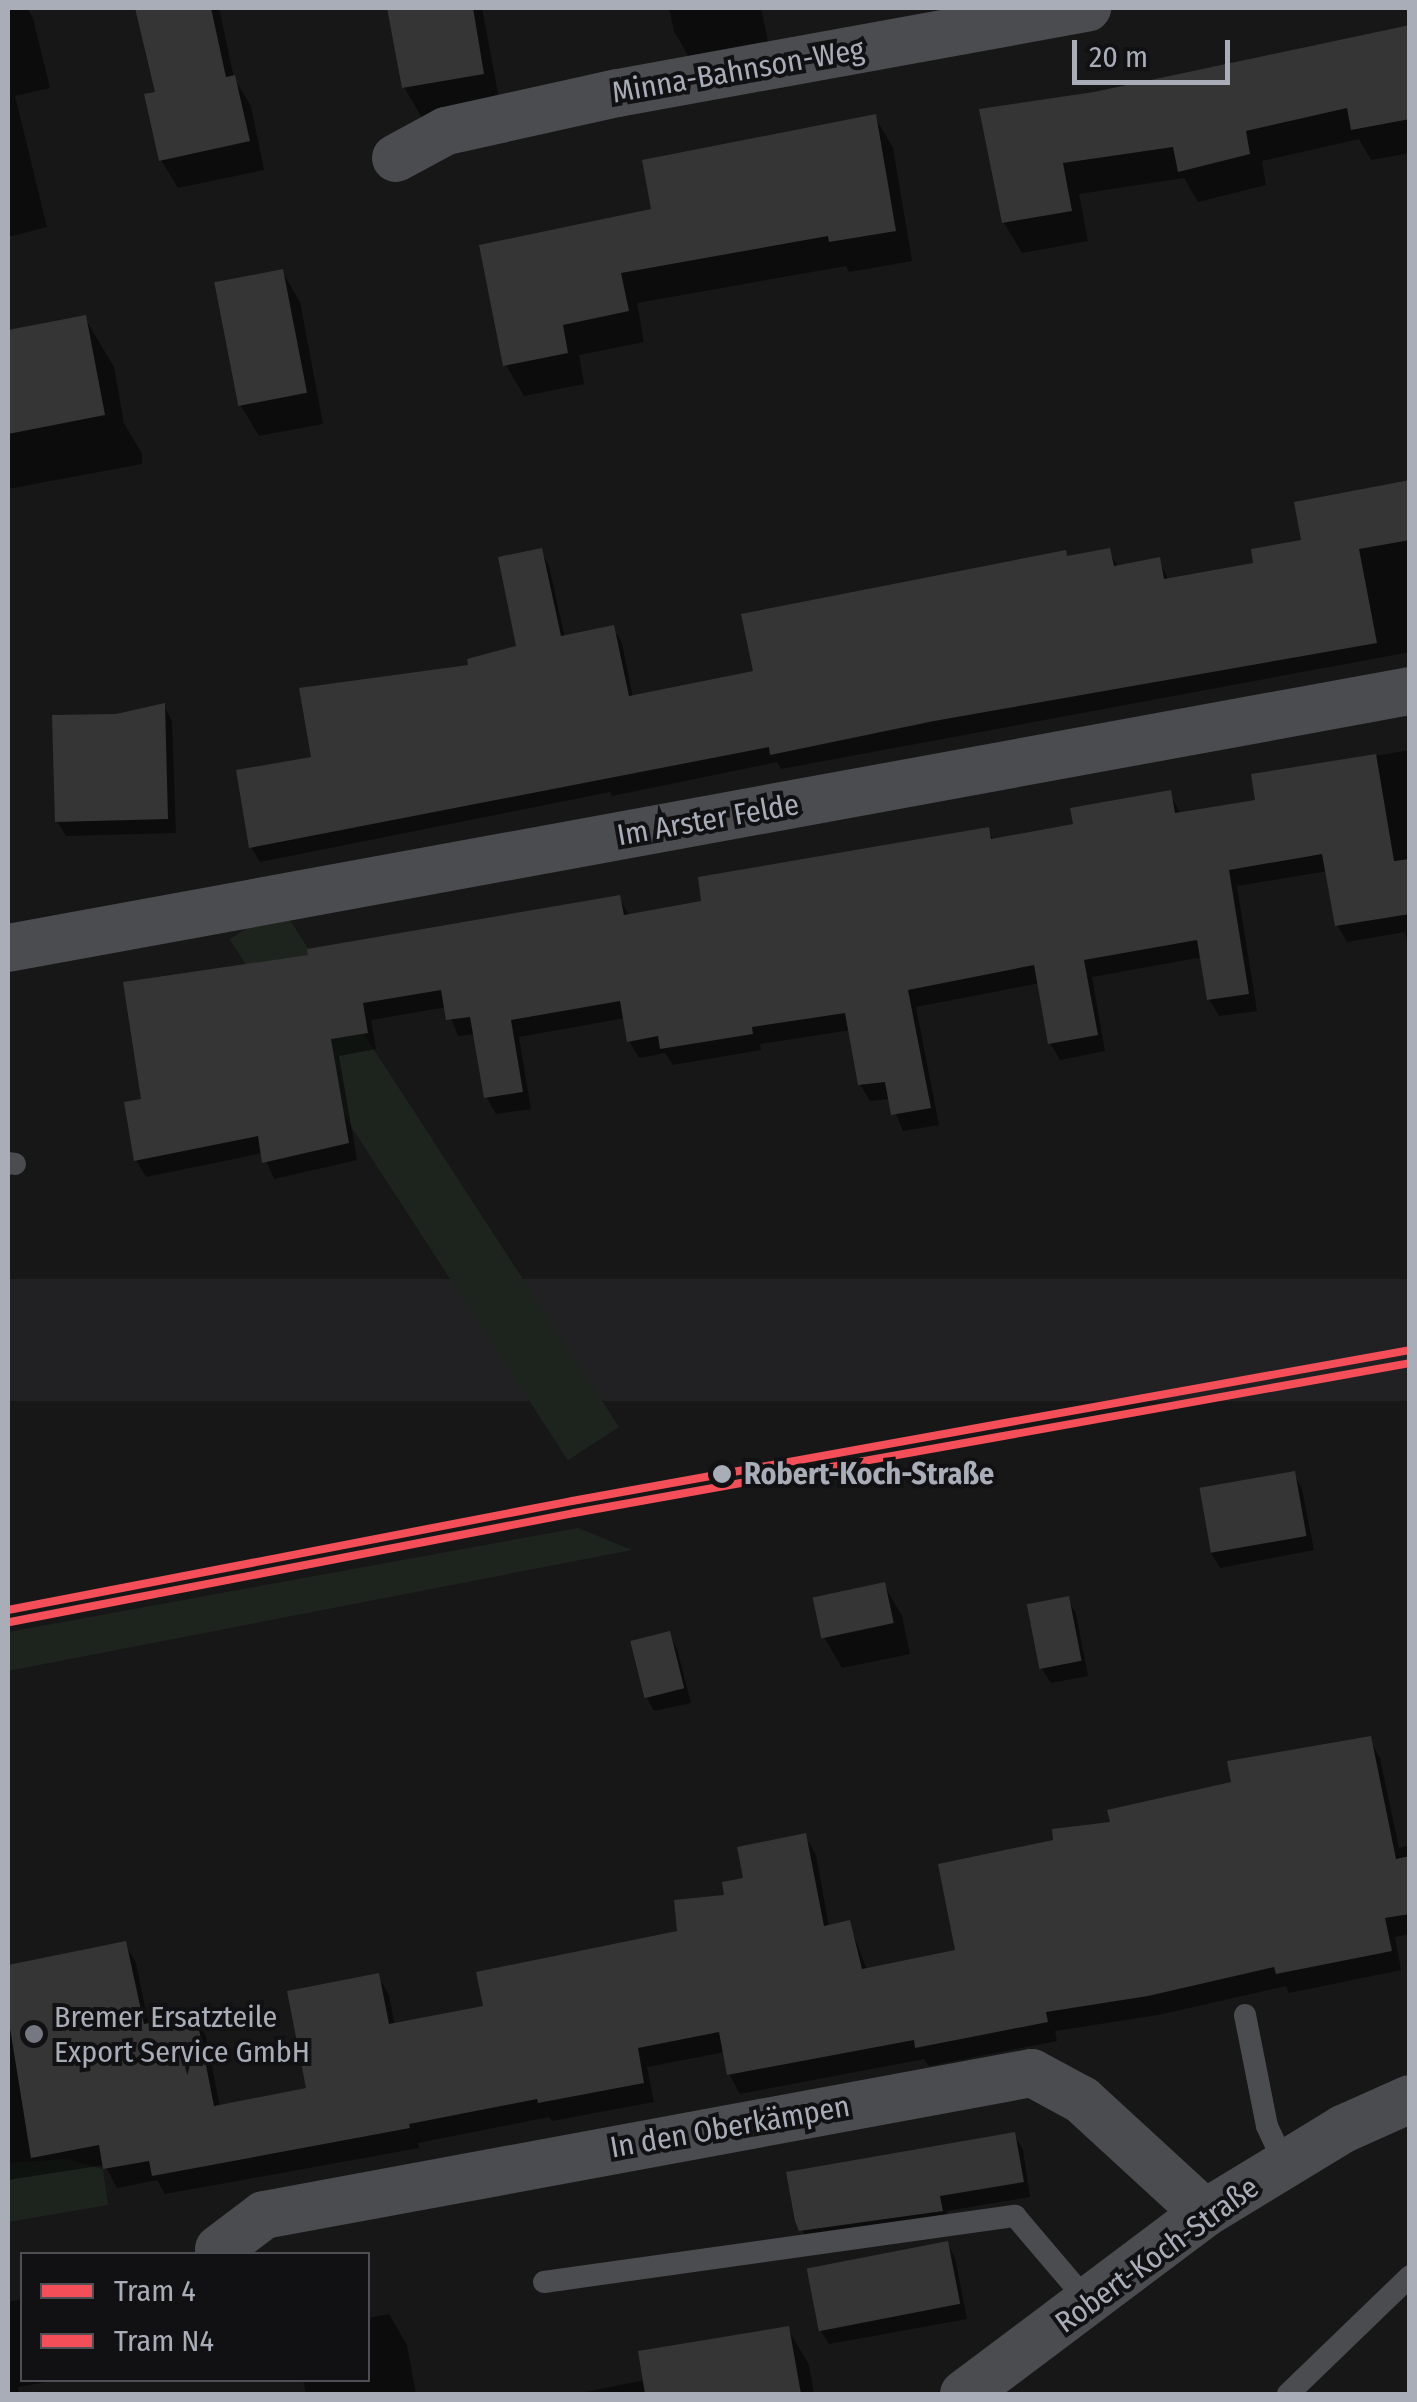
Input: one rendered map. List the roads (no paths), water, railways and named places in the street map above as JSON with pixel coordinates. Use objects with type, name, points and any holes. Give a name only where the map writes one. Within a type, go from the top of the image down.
[{"type":"street","name":"Minna-Bahnson-Weg","points":[[396,158],[446,130],[618,93],[1057,10]]},
{"type":"street","name":"Im Arster Felde","points":[[8,948],[1410,692]]},
{"type":"street","name":"In den Oberkämpen","points":[[219,2248],[264,2215],[1032,2073],[1082,2100],[1205,2213]]},
{"type":"street","name":"Robert-Koch-Straße","points":[[964,2394],[1205,2213],[1344,2129],[1410,2100]]},
{"type":"lane","points":[[1246,2015],[1266,2126],[1284,2165]]},
{"type":"lane","points":[[544,2282],[1015,2216],[1089,2303]]},
{"type":"lane","points":[[1288,2394],[1410,2276]]},
{"type":"tram line","name":"4","points":[[8,1610],[572,1501],[1410,1350]]},
{"type":"tram line","name":"N4","points":[[10,1622],[574,1513],[1410,1363]]},
{"type":"place","name":"Robert-Koch-Straße","points":[[722,1474]]},
{"type":"place","name":"Bremer Ersatzteile Export Service GmbH","points":[[34,2034]]}]
